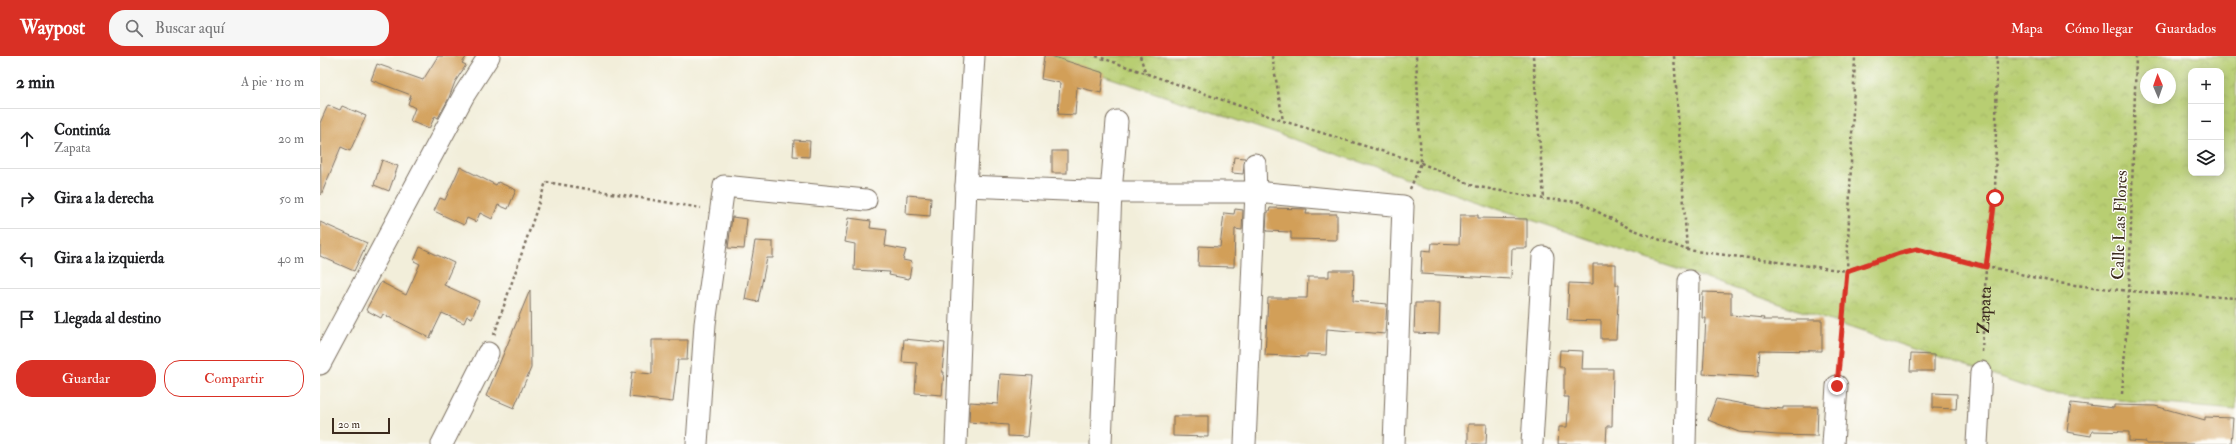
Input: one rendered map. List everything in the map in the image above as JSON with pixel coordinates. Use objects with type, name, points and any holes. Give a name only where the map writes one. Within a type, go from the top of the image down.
[{"type":"street","points":[[320,364],[464,95],[489,56]]},
{"type":"street","points":[[956,444],[966,186],[974,56]]},
{"type":"street","points":[[1101,444],[1111,192],[1117,121]]},
{"type":"street","points":[[1245,444],[1256,192],[1255,164]]},
{"type":"street","points":[[697,444],[705,324],[724,186],[866,200]]},
{"type":"street","points":[[966,186],[1111,192],[1256,192],[1403,206],[1394,444]]},
{"type":"street","points":[[1532,444],[1543,257]]},
{"type":"street","points":[[1685,444],[1689,281]]},
{"type":"street","points":[[442,444],[488,353]]},
{"type":"street","points":[[1977,444],[1981,372]]},
{"type":"street","points":[[1833,444],[1837,386]]},
{"type":"path","points":[[1096,56],[1283,121],[1421,163],[1474,186],[1544,199],[1579,202],[1629,228],[1687,250],[1847,271],[1900,253],[1917,249],[1986,267],[2058,283],[2129,292],[2236,298]]},
{"type":"path","points":[[1140,56],[1146,74]]},
{"type":"path","points":[[1272,56],[1283,121]]},
{"type":"path","points":[[1403,206],[1421,163],[1416,56]]},
{"type":"path","points":[[1533,56],[1544,199]]},
{"type":"path","points":[[1674,56],[1687,250]]},
{"type":"path","points":[[1837,386],[1847,271],[1855,56]]},
{"type":"path","name":"Zapata","points":[[1981,372],[1986,267],[1995,198],[1997,56]]},
{"type":"path","name":"Calle Las Flores","points":[[2122,394],[2129,292],[2136,56]]},
{"type":"path","points":[[488,353],[546,182],[721,212]]},
{"type":"green space","points":[[1046,56],[2236,56],[2236,410],[2047,394]]},
{"type":"building","points":[[438,56],[467,56],[462,63],[466,65],[455,82],[448,100],[438,118],[435,116],[429,129],[410,121],[415,108],[408,104],[411,95],[371,80],[377,64],[423,80]]},
{"type":"building","points":[[1044,56],[1051,56],[1104,73],[1101,93],[1077,87],[1075,115],[1058,114],[1060,83],[1041,79]]},
{"type":"building","points":[[328,105],[340,110],[342,106],[366,116],[350,151],[341,147],[321,195],[320,123]]},
{"type":"building","points":[[794,140],[810,141],[809,157],[793,156]]},
{"type":"building","points":[[1052,151],[1067,151],[1067,173],[1052,173]]},
{"type":"building","points":[[1234,157],[1245,158],[1243,174],[1232,173]]},
{"type":"building","points":[[382,160],[398,166],[389,191],[374,185]]},
{"type":"building","points":[[460,167],[496,185],[498,182],[516,190],[508,209],[498,205],[492,219],[480,213],[476,222],[467,218],[464,225],[434,211],[440,198],[445,200]]},
{"type":"building","points":[[907,195],[931,197],[930,216],[906,214]]},
{"type":"building","points":[[1270,208],[1307,209],[1306,214],[1337,214],[1337,240],[1291,239],[1291,232],[1266,231],[1267,212],[1269,212]]},
{"type":"building","points":[[1235,209],[1243,210],[1242,230],[1235,229],[1234,267],[1198,266],[1199,246],[1220,247],[1224,213],[1234,214]]},
{"type":"building","points":[[1460,215],[1478,215],[1478,218],[1527,219],[1527,248],[1512,248],[1511,279],[1421,274],[1422,250],[1431,251],[1432,243],[1459,244]]},
{"type":"building","points":[[732,217],[747,219],[744,249],[728,248]]},
{"type":"building","points":[[849,218],[871,221],[870,228],[887,230],[885,246],[906,250],[903,260],[912,262],[909,279],[889,275],[890,272],[854,270],[855,244],[845,242]]},
{"type":"building","points":[[320,222],[367,243],[354,271],[320,256]]},
{"type":"building","points":[[755,241],[773,242],[773,258],[767,258],[758,302],[745,299]]},
{"type":"building","points":[[420,247],[454,263],[444,285],[479,301],[472,318],[467,316],[464,323],[442,313],[430,338],[383,314],[381,318],[366,310],[381,282],[406,295],[420,264],[414,261]]},
{"type":"building","points":[[1593,264],[1616,264],[1616,285],[1619,285],[1616,339],[1601,339],[1601,321],[1567,320],[1569,283],[1593,284]]},
{"type":"building","points":[[1329,270],[1354,270],[1353,301],[1387,304],[1385,334],[1327,329],[1326,355],[1307,354],[1307,357],[1265,355],[1268,298],[1307,298],[1308,277],[1329,277]]},
{"type":"building","points":[[530,290],[531,368],[514,408],[486,396]]},
{"type":"building","points":[[1703,292],[1731,293],[1731,315],[1764,318],[1763,320],[1822,320],[1822,351],[1760,350],[1758,377],[1703,374],[1706,318],[1702,318]]},
{"type":"building","points":[[1415,303],[1440,303],[1439,334],[1414,333]]},
{"type":"building","points":[[904,339],[945,343],[942,372],[944,372],[942,395],[915,393],[917,363],[902,362]]},
{"type":"building","points":[[652,340],[688,340],[687,360],[678,360],[673,402],[629,397],[632,372],[652,374]]},
{"type":"building","points":[[1560,350],[1583,351],[1582,369],[1613,369],[1612,426],[1607,426],[1606,444],[1558,444],[1559,427],[1567,427],[1569,397],[1564,397],[1564,367],[1559,367]]},
{"type":"building","points":[[1911,354],[1934,355],[1934,371],[1910,371]]},
{"type":"building","points":[[1000,374],[1033,376],[1027,437],[1008,436],[1008,425],[969,422],[970,402],[998,404]]},
{"type":"building","points":[[1933,393],[1957,394],[1956,409],[1933,408]]},
{"type":"building","points":[[1716,399],[1760,407],[1783,409],[1783,407],[1818,407],[1817,436],[1739,432],[1708,420]]},
{"type":"building","points":[[2071,403],[2114,408],[2114,405],[2155,406],[2205,420],[2205,417],[2233,418],[2231,444],[2146,444],[2146,442],[2129,441],[2129,432],[2092,431],[2091,436],[2067,432]]},
{"type":"building","points":[[1173,416],[1208,416],[1208,437],[1173,436]]},
{"type":"building","points":[[1468,424],[1487,424],[1486,444],[1468,444]]},
{"type":"route","points":[[1837,386],[1847,271],[1900,253],[1917,249],[1986,267],[1989,256],[1995,198]]}]
